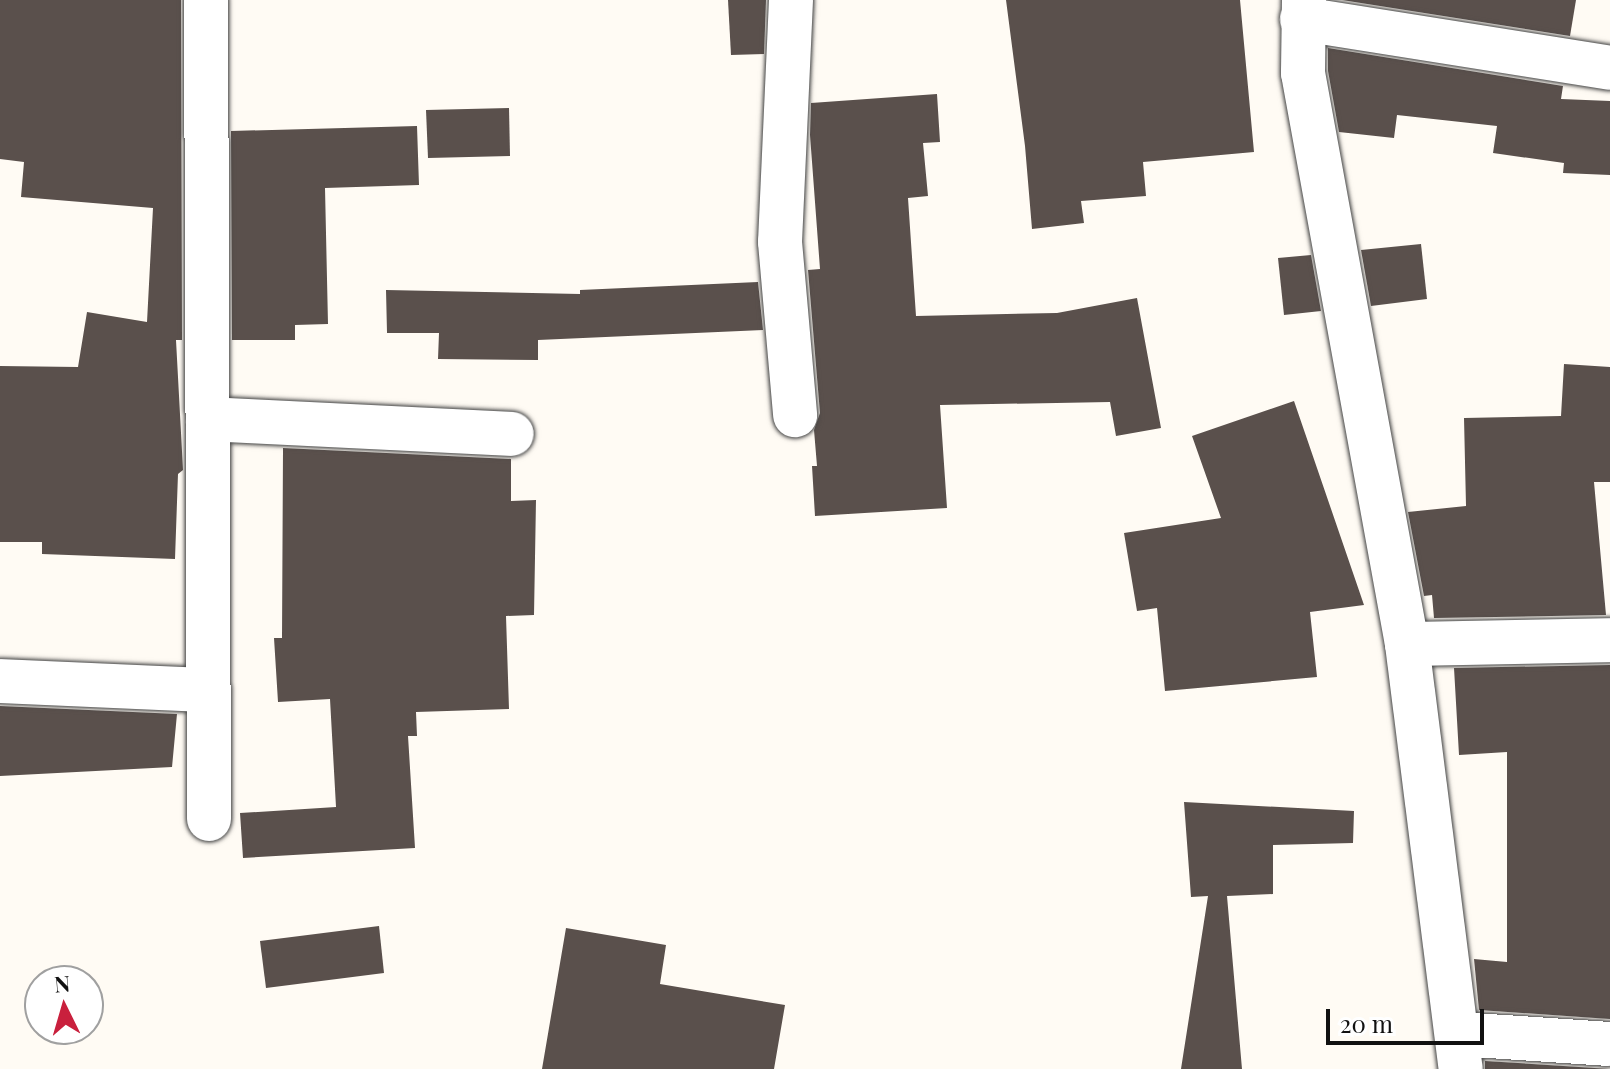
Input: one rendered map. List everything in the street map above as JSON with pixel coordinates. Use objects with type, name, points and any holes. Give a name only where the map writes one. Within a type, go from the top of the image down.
[{"type":"street","points":[[206,0],[206,690],[209,819]]},
{"type":"street","points":[[791,0],[780,242],[795,415]]},
{"type":"street","points":[[1610,68],[1303,9],[1303,73],[1407,644],[1460,1052],[1610,1044]]},
{"type":"street","points":[[208,419],[512,434]]},
{"type":"street","points":[[1407,644],[1610,640]]},
{"type":"street","points":[[0,681],[206,690]]},
{"type":"building","points":[[0,0],[181,0],[182,340],[176,340],[183,470],[178,474],[175,559],[42,554],[42,542],[0,542],[0,366],[78,367],[87,312],[147,322],[153,208],[21,197],[24,162],[0,159]]},
{"type":"building","points":[[728,0],[766,0],[764,54],[731,55]]},
{"type":"building","points":[[1006,0],[1240,0],[1254,152],[1143,162],[1146,196],[1081,201],[1084,223],[1032,229],[1025,146]]},
{"type":"building","points":[[1342,0],[1576,0],[1570,36]]},
{"type":"building","points":[[1328,48],[1563,86],[1561,99],[1610,101],[1610,175],[1563,173],[1564,163],[1493,153],[1497,126],[1397,115],[1394,138],[1339,132],[1328,71]]},
{"type":"building","points":[[937,94],[940,142],[923,143],[928,196],[908,198],[916,316],[1057,313],[1137,298],[1161,428],[1116,436],[1110,402],[940,405],[947,508],[815,516],[812,466],[817,466],[814,430],[820,413],[808,270],[820,269],[810,135],[811,103]]},
{"type":"building","points":[[509,108],[510,156],[428,158],[426,110]]},
{"type":"building","points":[[417,126],[419,185],[325,188],[328,324],[295,325],[295,340],[232,340],[231,131]]},
{"type":"building","points":[[1421,244],[1427,299],[1371,306],[1361,250]]},
{"type":"building","points":[[1311,255],[1321,311],[1284,315],[1278,258]]},
{"type":"building","points":[[758,282],[763,330],[538,340],[538,360],[438,359],[439,333],[387,333],[386,290],[580,294],[580,290]]},
{"type":"building","points":[[1564,364],[1610,367],[1610,482],[1594,482],[1606,615],[1434,618],[1432,595],[1424,596],[1408,512],[1466,506],[1464,418],[1561,416]]},
{"type":"building","points":[[1294,401],[1364,605],[1310,612],[1317,677],[1165,691],[1157,608],[1137,611],[1124,533],[1221,518],[1192,436]]},
{"type":"building","points":[[283,448],[511,459],[511,501],[536,500],[534,615],[506,616],[509,709],[416,712],[417,736],[408,736],[415,848],[243,858],[240,813],[336,807],[330,699],[278,702],[274,638],[282,638]]},
{"type":"building","points":[[1610,665],[1610,1019],[1479,1010],[1474,959],[1507,962],[1507,752],[1459,755],[1454,668]]},
{"type":"building","points":[[0,706],[177,714],[172,767],[0,776]]},
{"type":"building","points":[[1184,802],[1354,811],[1353,843],[1273,845],[1273,894],[1227,896],[1242,1069],[1181,1069],[1208,896],[1191,897]]},
{"type":"building","points":[[379,926],[384,973],[266,988],[260,941]]},
{"type":"building","points":[[566,928],[666,945],[660,984],[785,1005],[774,1069],[542,1069]]},
{"type":"building","points":[[1485,1061],[1610,1069],[1485,1069]]}]
